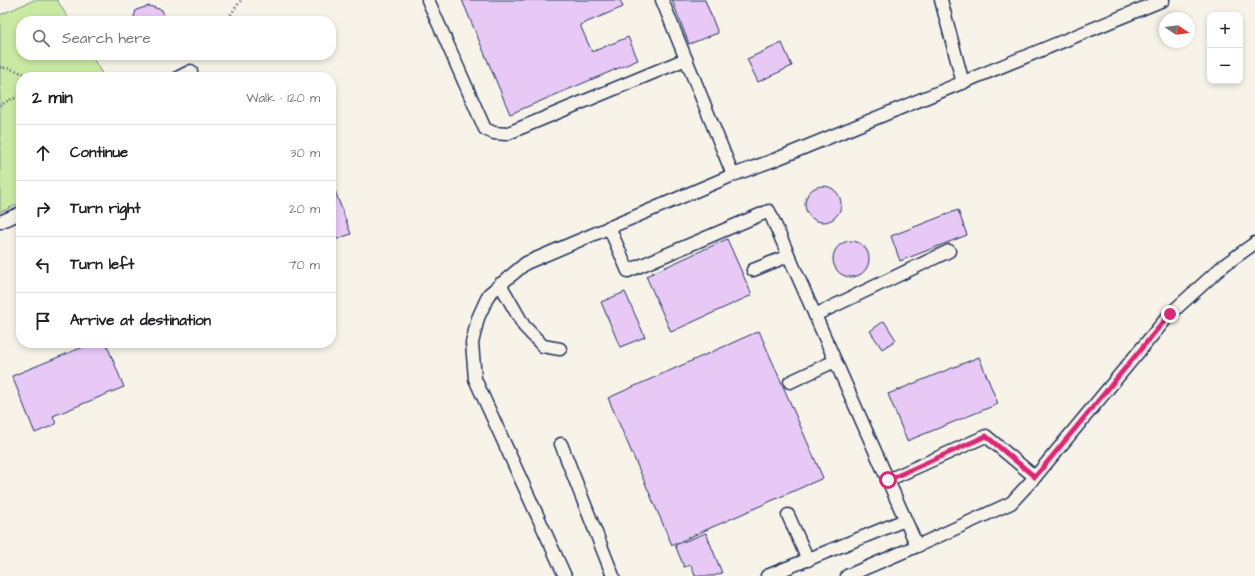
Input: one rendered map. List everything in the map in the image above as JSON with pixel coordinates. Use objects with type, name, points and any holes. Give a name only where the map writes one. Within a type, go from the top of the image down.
[{"type":"lane","points":[[428,0],[485,129],[494,133],[506,134],[686,59]]},
{"type":"lane","points":[[662,0],[733,174]]},
{"type":"lane","points":[[940,0],[963,83]]},
{"type":"lane","points":[[565,576],[475,379],[472,343],[478,318],[489,294],[526,263],[733,174],[774,160],[1163,0]]},
{"type":"lane","points":[[609,227],[628,270],[768,210],[917,546]]},
{"type":"lane","points":[[0,222],[16,215]]},
{"type":"lane","points":[[847,576],[1012,503],[1170,314],[1223,266],[1255,243]]},
{"type":"lane","points":[[815,315],[949,251]]},
{"type":"lane","points":[[752,270],[788,256]]},
{"type":"lane","points":[[500,284],[524,326],[543,346],[560,349]]},
{"type":"lane","points":[[790,382],[835,361]]},
{"type":"lane","points":[[888,480],[986,436],[1035,477]]},
{"type":"lane","points":[[561,444],[613,576]]},
{"type":"lane","points":[[788,515],[808,560]]},
{"type":"lane","points":[[767,576],[905,520]]},
{"type":"path","points":[[229,16],[240,0]]},
{"type":"path","points":[[0,67],[20,72]]},
{"type":"path","points":[[0,106],[16,98]]},
{"type":"green space","points":[[34,0],[57,0],[67,16],[16,16],[16,60],[94,60],[101,72],[16,72],[16,205],[0,212],[0,15]]},
{"type":"building","points":[[462,0],[620,0],[623,7],[580,25],[592,52],[628,37],[638,60],[510,114]]},
{"type":"building","points":[[672,0],[705,0],[718,33],[689,44]]},
{"type":"building","points":[[149,6],[162,10],[164,16],[134,16],[136,10]]},
{"type":"building","points":[[782,43],[792,66],[758,82],[747,59]]},
{"type":"building","points":[[827,186],[836,191],[840,197],[840,211],[836,217],[827,222],[819,222],[810,217],[806,211],[805,200],[810,191],[816,187]]},
{"type":"building","points":[[336,194],[351,234],[336,240]]},
{"type":"building","points":[[958,210],[967,235],[900,261],[891,236]]},
{"type":"building","points":[[727,239],[752,295],[671,332],[646,276]]},
{"type":"building","points":[[855,241],[864,246],[868,252],[868,266],[864,272],[855,277],[847,277],[838,272],[834,266],[833,255],[838,246],[844,242]]},
{"type":"building","points":[[625,292],[645,337],[620,347],[601,302]]},
{"type":"building","points":[[884,321],[896,340],[882,349],[870,331]]},
{"type":"building","points":[[759,331],[823,478],[672,545],[608,398]]},
{"type":"building","points":[[81,348],[108,348],[124,387],[53,416],[56,424],[35,433],[12,376]]},
{"type":"building","points":[[979,357],[998,404],[907,441],[888,394]]},
{"type":"building","points":[[706,533],[722,573],[714,576],[695,576],[691,565],[684,567],[675,545]]},
{"type":"route","points":[[888,480],[986,436],[1035,477],[1170,314]]}]
